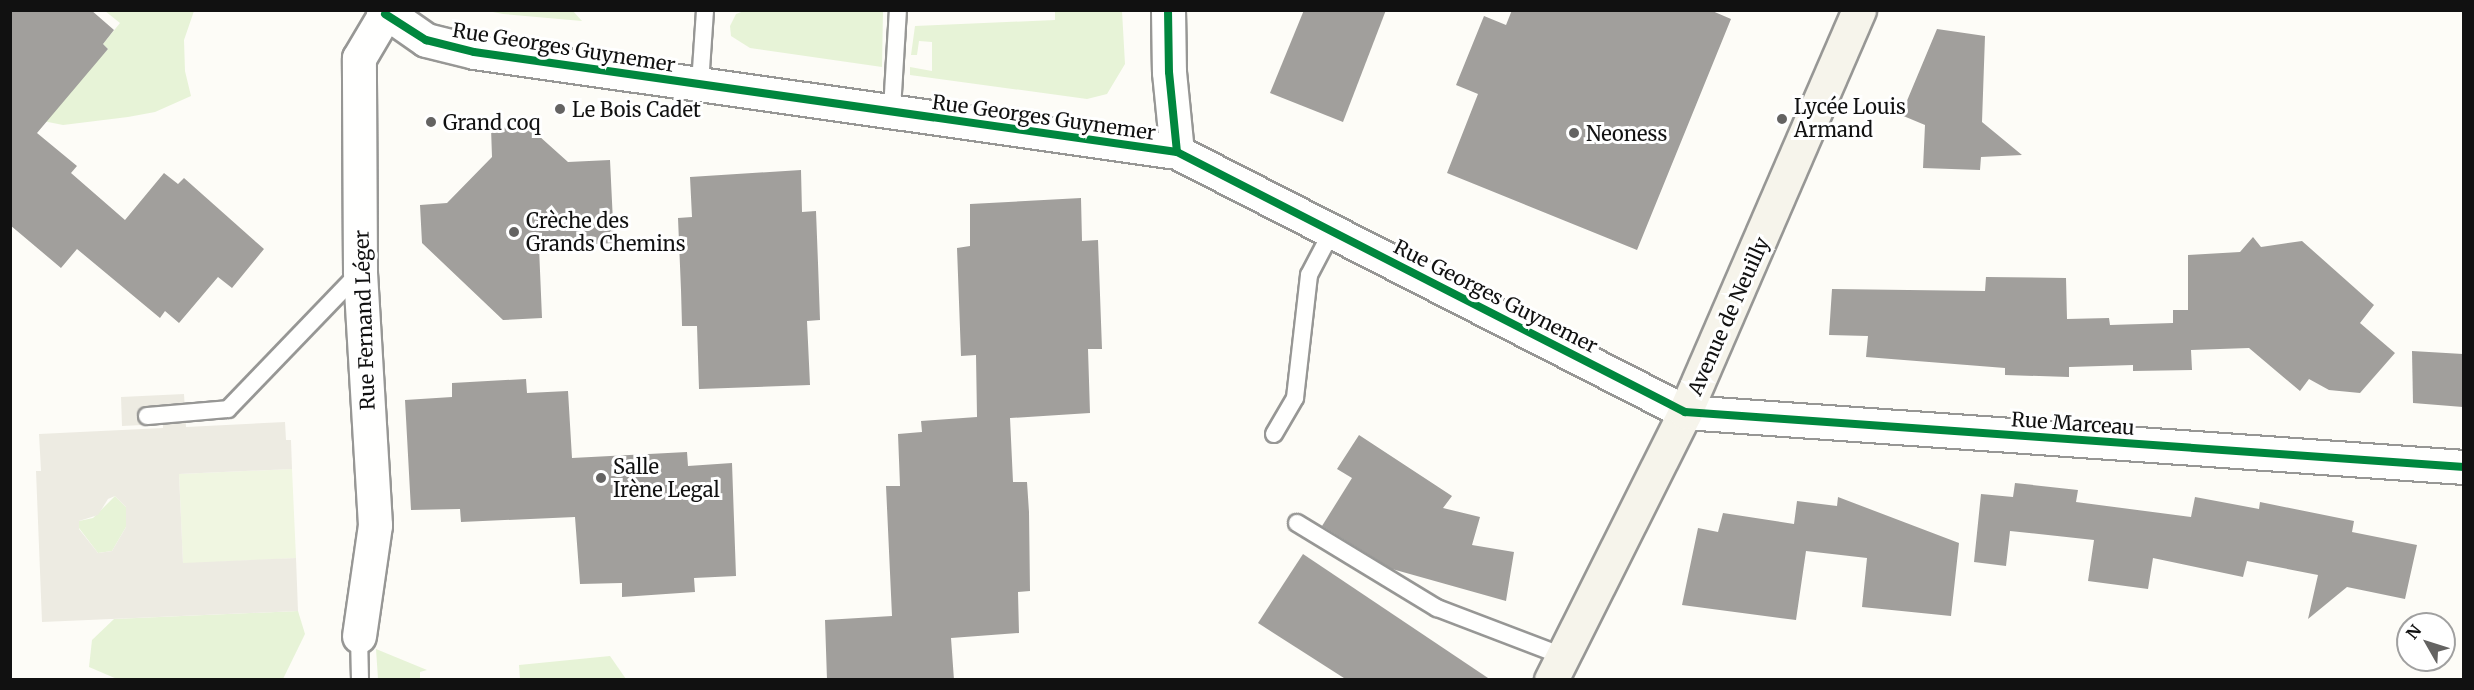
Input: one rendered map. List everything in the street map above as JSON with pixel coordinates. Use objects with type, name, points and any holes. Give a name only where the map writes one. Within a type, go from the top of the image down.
[{"type":"street","points":[[1167,10],[1177,152]]},
{"type":"street","name":"Avenue de Neuilly","points":[[1557,668],[1685,412],[1859,10]]},
{"type":"street","name":"Rue Georges Guynemer","points":[[384,12],[426,40],[474,52],[1177,152],[1685,412]]},
{"type":"street","name":"Rue Fernand Léger","points":[[359,636],[375,525],[360,271],[359,58],[384,12]]},
{"type":"street","name":"Rue Marceau","points":[[1685,412],[2461,466]]},
{"type":"lane","points":[[700,84],[705,10]]},
{"type":"lane","points":[[892,110],[898,10]]},
{"type":"lane","points":[[1274,434],[1295,398],[1309,275],[1332,231]]},
{"type":"lane","points":[[147,416],[228,409],[360,271]]},
{"type":"lane","points":[[1297,523],[1437,608],[1557,668]]},
{"type":"lane","points":[[359,636],[360,680]]},
{"type":"green space","points":[[105,11],[194,11],[184,40],[185,71],[191,96],[155,112],[128,117],[63,125],[43,121],[108,49],[103,44],[120,23]]},
{"type":"green space","points":[[488,11],[573,11],[582,21],[503,14]]},
{"type":"green space","points":[[744,11],[883,11],[882,67],[750,48],[731,36],[730,26],[736,14]]},
{"type":"green space","points":[[1055,11],[1122,11],[1125,64],[1107,94],[1087,99],[910,75],[910,67],[932,71],[932,42],[919,41],[917,55],[911,55],[915,26],[1055,20]]},
{"type":"green space","points":[[292,469],[296,558],[183,564],[179,474]]},
{"type":"green space","points":[[115,496],[126,507],[126,527],[112,551],[98,553],[79,528],[79,521],[93,518]]},
{"type":"green space","points":[[298,611],[305,634],[283,679],[117,679],[89,667],[92,640],[114,619]]},
{"type":"green space","points":[[376,649],[427,670],[420,672],[420,679],[378,679]]},
{"type":"green space","points":[[610,656],[626,679],[520,679],[519,665]]},
{"type":"shaded area","points":[[184,394],[186,427],[285,422],[286,440],[291,440],[292,469],[179,474],[183,563],[296,558],[298,611],[42,622],[36,471],[41,471],[39,434],[163,428],[163,424],[122,426],[121,397]],"holes":[[[115,496],[126,507],[126,527],[112,551],[98,553],[79,529],[79,521],[98,515],[108,499]]]},
{"type":"building","points":[[10,10],[91,10],[114,30],[103,44],[108,49],[37,133],[77,166],[71,173],[125,220],[164,173],[178,184],[184,178],[264,249],[232,288],[218,277],[179,323],[165,311],[160,318],[77,249],[61,268],[10,225]]},
{"type":"building","points":[[1304,10],[1386,10],[1343,122],[1270,93]]},
{"type":"building","name":"Neoness","points":[[1512,10],[1710,10],[1731,19],[1637,250],[1447,173],[1478,94],[1456,85],[1484,16],[1506,25]]},
{"type":"building","points":[[1937,29],[1985,36],[1982,122],[2022,155],[1981,157],[1980,170],[1923,168],[1925,125],[1901,115]]},
{"type":"building","points":[[529,127],[568,162],[610,160],[614,243],[539,247],[542,318],[503,320],[422,243],[420,205],[447,203],[492,157],[491,128]]},
{"type":"building","points":[[801,170],[802,212],[816,211],[820,320],[807,321],[810,385],[699,389],[697,326],[682,326],[678,218],[692,217],[690,177]]},
{"type":"building","points":[[1081,198],[1082,241],[1098,240],[1102,349],[1088,349],[1090,413],[1010,418],[1013,482],[1027,482],[1029,512],[1030,591],[1018,592],[1019,633],[951,638],[954,680],[827,680],[825,620],[892,616],[886,486],[900,486],[898,434],[922,432],[921,421],[977,417],[976,355],[961,356],[957,248],[970,246],[970,204]]},
{"type":"building","points":[[2253,237],[2261,247],[2302,241],[2374,305],[2360,323],[2395,353],[2360,393],[2329,390],[2309,379],[2300,391],[2249,348],[2191,350],[2192,370],[2133,371],[2133,365],[2069,367],[2069,377],[2005,375],[2005,368],[1866,357],[1868,336],[1829,335],[1832,289],[1985,291],[1986,277],[2066,278],[2067,319],[2109,318],[2110,325],[2173,323],[2173,310],[2188,310],[2188,255],[2240,252]]},
{"type":"building","points":[[2412,351],[2463,354],[2463,407],[2413,403]]},
{"type":"building","points":[[526,379],[527,393],[568,391],[572,458],[687,452],[688,466],[732,463],[736,576],[694,578],[695,592],[622,597],[622,583],[580,584],[575,517],[461,522],[460,509],[411,510],[405,400],[452,397],[452,383]]},
{"type":"building","points":[[1359,435],[1452,496],[1443,508],[1480,517],[1472,545],[1514,552],[1506,601],[1392,569],[1322,526],[1352,478],[1337,469]]},
{"type":"building","points":[[2015,483],[2078,490],[2076,502],[2191,517],[2195,497],[2259,509],[2260,502],[2354,521],[2352,532],[2417,545],[2405,599],[2347,587],[2308,619],[2318,575],[2247,561],[2243,577],[2153,558],[2148,589],[2088,581],[2094,540],[2010,531],[2006,566],[1974,562],[1981,494],[2013,497]]},
{"type":"building","points":[[1838,497],[1959,543],[1951,616],[1862,607],[1867,558],[1806,551],[1796,620],[1682,605],[1698,528],[1718,532],[1723,513],[1794,524],[1797,501],[1837,506]]},
{"type":"building","points":[[1303,554],[1491,680],[1347,680],[1258,623]]},
{"type":"cycle path","points":[[1168,10],[1169,72],[1177,152]]},
{"type":"cycle path","points":[[385,14],[426,40],[474,52],[1177,152],[1685,412],[2464,467]]},
{"type":"place","name":"Le Bois Cadet","points":[[560,109]]},
{"type":"place","name":"Lycée Louis Armand","points":[[1782,119]]},
{"type":"place","name":"Grand coq","points":[[431,122]]},
{"type":"place","name":"Neoness","points":[[1574,133]]},
{"type":"place","name":"Crèche des Grands Chemins","points":[[514,232]]},
{"type":"place","name":"Salle Irène Legal","points":[[601,478]]}]
